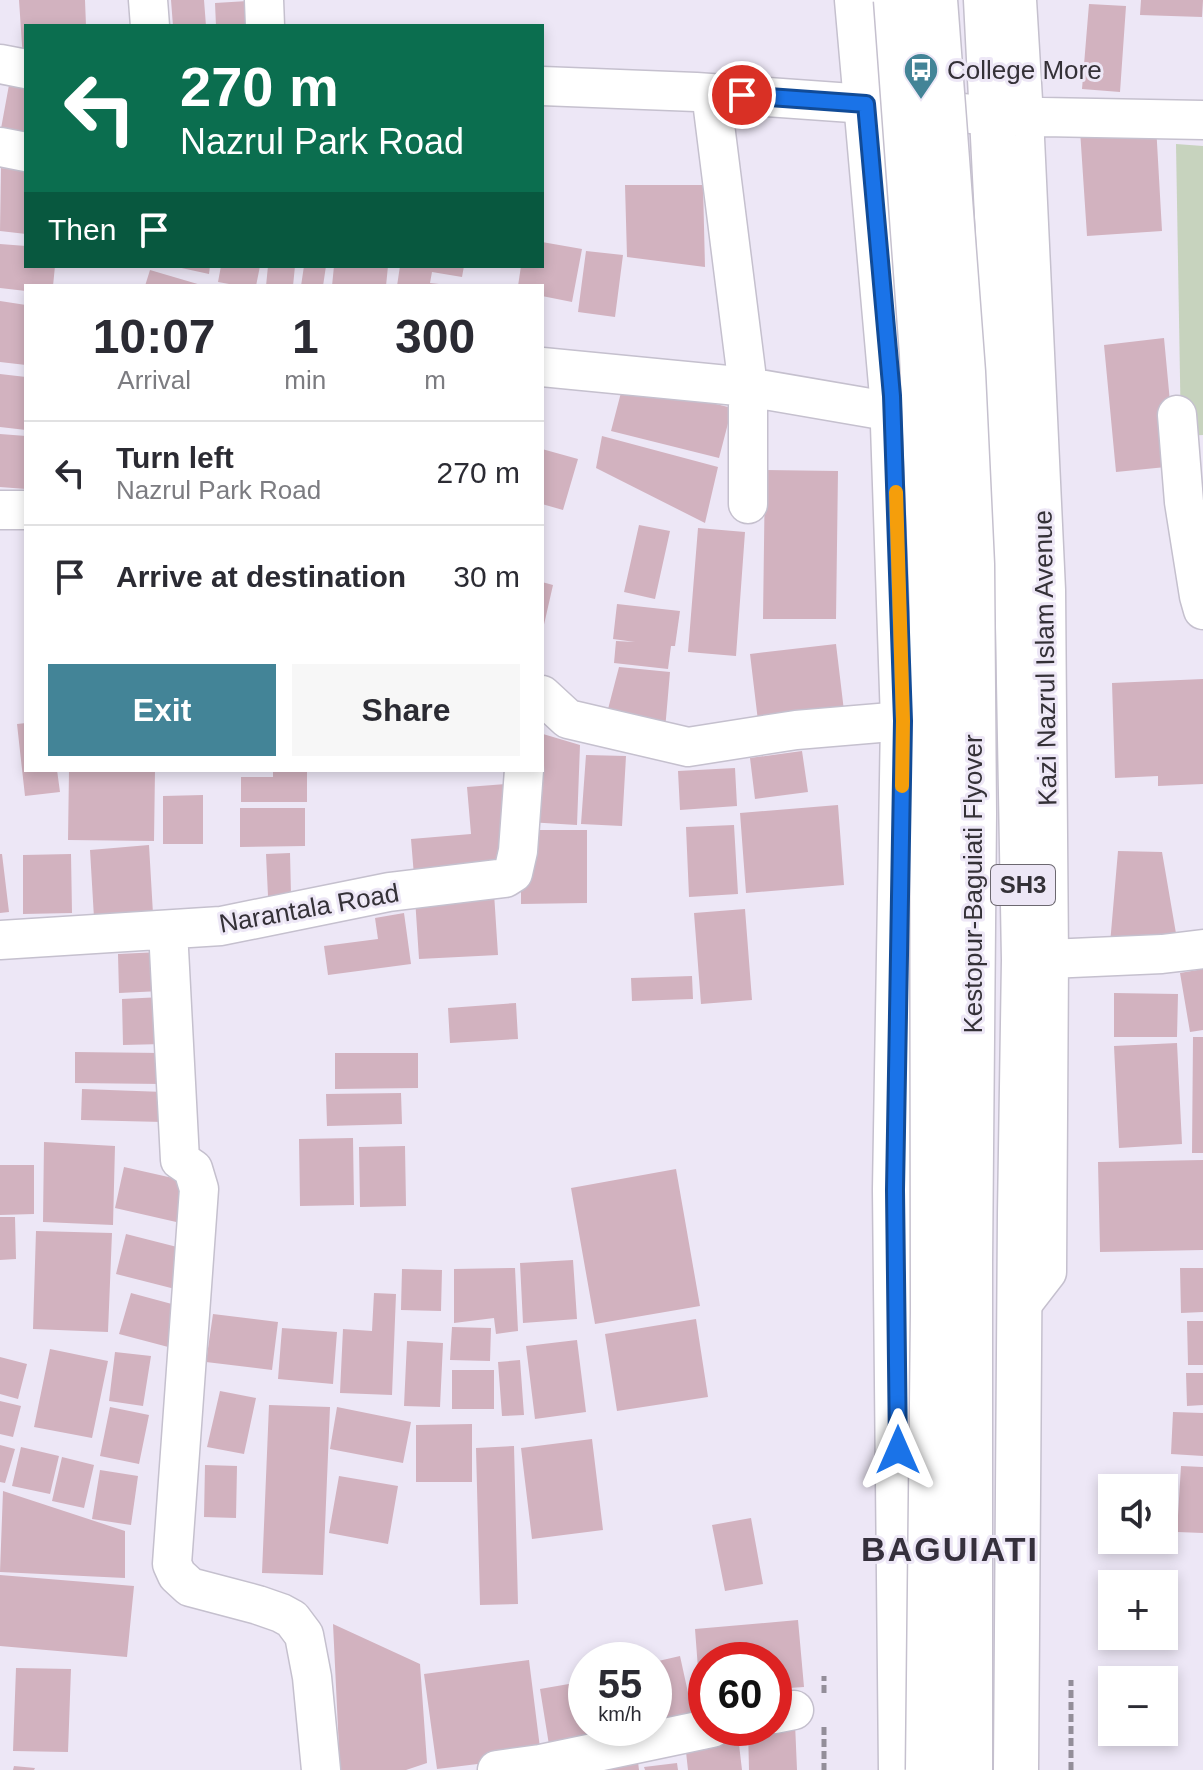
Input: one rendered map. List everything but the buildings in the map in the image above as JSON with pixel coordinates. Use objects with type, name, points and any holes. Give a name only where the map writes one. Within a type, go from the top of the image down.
[{"type":"main road","points":[[857,0],[893,412],[903,721],[895,1190],[901,1770]]},
{"type":"main road","name":"Kestopur-Baguiati Flyover","points":[[896,0],[922,354],[932,612],[933,1312],[928,1770]]},
{"type":"main road","name":"Kestopur-Baguiati Flyover","points":[[935,0],[963,372],[972,564],[974,814],[970,1770]]},
{"type":"main road","name":"Kazi Nazrul Islam Avenue","points":[[986,0],[1008,116],[1014,237],[1024,960],[1016,1770]]},
{"type":"main road","points":[[878,245],[1014,237]]},
{"type":"street","points":[[148,0],[150,24]]},
{"type":"street","points":[[264,0],[265,24]]},
{"type":"street","name":"Kazi Nazrul Islam Avenue","points":[[1008,116],[1017,0]]},
{"type":"street","points":[[0,64],[24,69]]},
{"type":"street","points":[[544,86],[711,93],[1008,116],[1203,120]]},
{"type":"street","points":[[711,93],[748,387],[748,504]]},
{"type":"street","points":[[0,147],[24,152]]},
{"type":"street","name":"Kazi Nazrul Islam Avenue","points":[[1014,237],[1046,590],[1049,959],[1047,1272],[1020,1307]]},
{"type":"street","points":[[544,367],[748,387],[893,412]]},
{"type":"street","points":[[1177,415],[1184,502],[1203,610]]},
{"type":"street","points":[[0,510],[24,510]]},
{"type":"street","points":[[544,697],[568,719],[688,747],[796,730],[903,721]]},
{"type":"street","name":"Narantala Road","points":[[0,940],[221,926],[389,892],[505,878],[513,873],[518,851],[524,772]]},
{"type":"street","points":[[168,930],[180,1160],[193,1169],[199,1189],[172,1564],[177,1575],[190,1587],[281,1613],[292,1619],[304,1635],[312,1677],[321,1770]]},
{"type":"street","points":[[1049,959],[1203,949]]},
{"type":"street","points":[[497,1770],[688,1733]]},
{"type":"path","points":[[1071,1680],[1071,1770]]},
{"type":"path","points":[[824,1754],[824,1770]]},
{"type":"green space","points":[[1176,144],[1203,146],[1203,435],[1181,436]]},
{"type":"slow traffic","points":[[896,492],[902,786]]},
{"type":"place","name":"College More","points":[[921,101]]},
{"type":"district","name":"BAGUIATI","points":[[950,1549]]},
{"type":"route","points":[[742,95],[866,104],[892,396],[903,721],[895,1190],[898,1450]]}]
